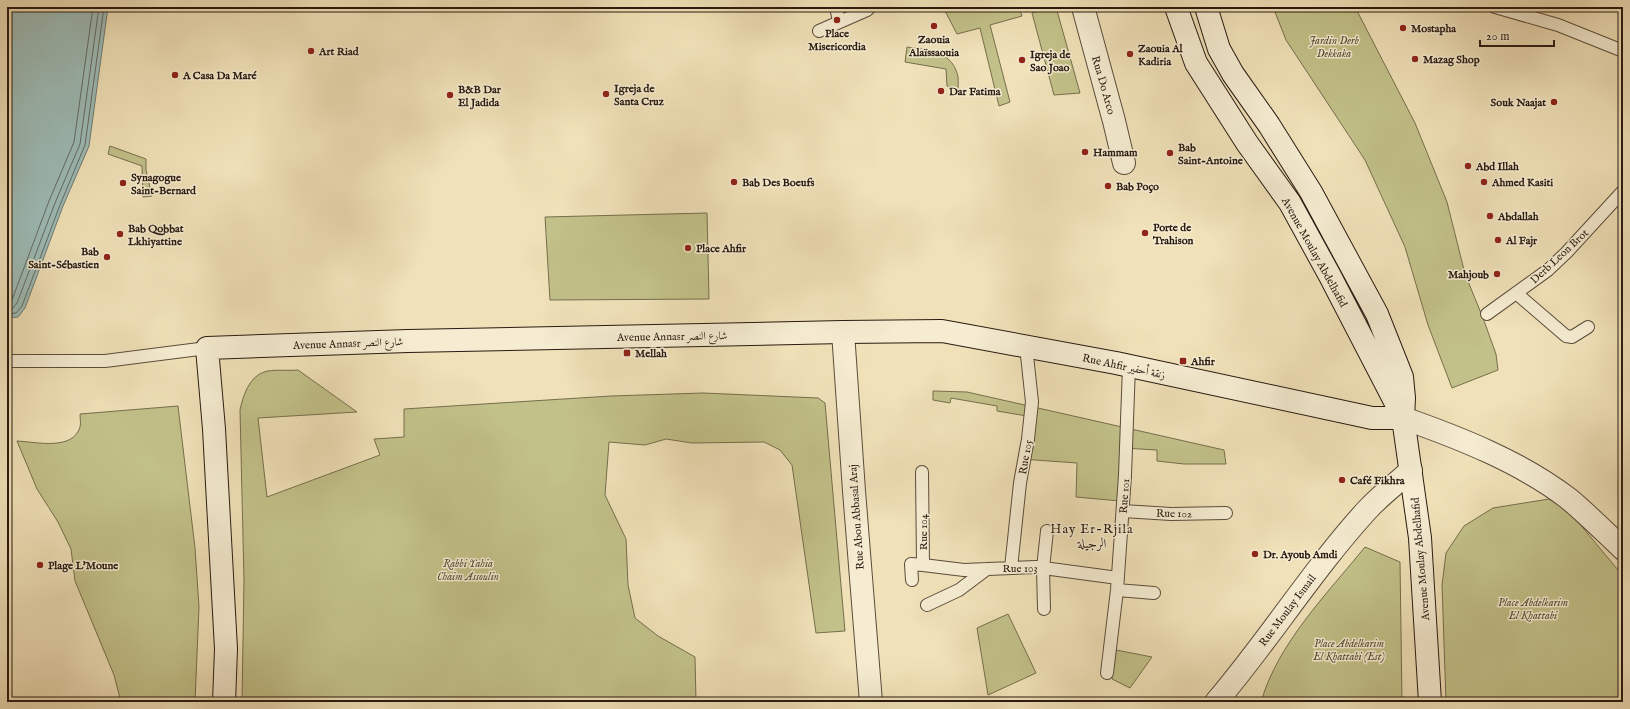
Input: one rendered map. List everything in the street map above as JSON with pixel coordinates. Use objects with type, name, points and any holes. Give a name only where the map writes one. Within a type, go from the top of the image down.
[{"type":"street","name":"Rua Do Arco","points":[[1083,7],[1124,163]]},
{"type":"street","name":"Avenue Moulay Abdelhafid","points":[[1176,7],[1196,63],[1247,143],[1290,203],[1330,276],[1403,418]]},
{"type":"street","name":"Avenue Moulay Abdelhafid","points":[[1206,7],[1220,49],[1233,74],[1269,125],[1311,192],[1377,314],[1402,377],[1404,398],[1403,418],[1420,538],[1430,702]]},
{"type":"street","name":"Rue Ahfir زنقة أحفير","points":[[843,332],[942,331],[1129,366],[1372,418],[1403,418],[1443,432],[1521,468],[1542,480],[1596,522],[1623,549]]},
{"type":"street","name":"Avenue Annasr شارع النصر","points":[[207,348],[408,341],[843,332]]},
{"type":"street","name":"Rue Abou Abbasal Araj","points":[[843,332],[871,702]]},
{"type":"street","points":[[207,348],[214,428],[226,649],[224,702]]},
{"type":"street","name":"Rue Moulay Ismail","points":[[1216,702],[1236,679],[1336,547],[1370,507],[1411,470]]},
{"type":"street","points":[[1236,679],[1238,702]]},
{"type":"lane","points":[[836,7],[839,21]]},
{"type":"lane","points":[[819,31],[867,10],[870,7]]},
{"type":"lane","points":[[1495,7],[1558,25],[1623,51]]},
{"type":"lane","name":"Derb Leon Brot","points":[[1487,314],[1548,270],[1566,253],[1623,191]]},
{"type":"lane","points":[[1516,293],[1566,336],[1572,337],[1588,327]]},
{"type":"lane","name":"Rue 105","points":[[1012,568],[1020,483],[1028,439],[1032,402],[1026,346]]},
{"type":"lane","points":[[7,361],[105,361],[207,348]]},
{"type":"lane","name":"Rue 101","points":[[1107,673],[1117,590],[1123,511],[1129,366]]},
{"type":"lane","name":"Rue 104","points":[[912,580],[911,564],[923,565],[922,472]]},
{"type":"lane","name":"Rue 102","points":[[1123,511],[1171,514],[1226,513]]},
{"type":"lane","points":[[1044,609],[1043,568],[1047,531]]},
{"type":"lane","name":"Rue 103","points":[[923,565],[964,570],[1043,568],[1118,578]]},
{"type":"lane","points":[[927,606],[959,590],[987,569]]},
{"type":"lane","points":[[1117,590],[1154,593]]},
{"type":"green space","points":[[943,7],[1019,7],[1022,16],[990,25],[1010,102],[999,106],[980,28],[957,34]]},
{"type":"green space","points":[[1050,7],[1056,7],[1080,93],[1054,95],[1032,13]]},
{"type":"green space","name":"Jardin Derb Dekkaka","points":[[1273,7],[1355,7],[1415,123],[1447,202],[1465,274],[1496,354],[1498,370],[1452,388],[1428,325],[1405,247],[1365,160],[1286,40]]},
{"type":"green space","points":[[907,47],[929,50],[943,55],[954,65],[958,75],[958,89],[947,86],[946,69],[905,62]]},
{"type":"green space","points":[[110,146],[146,159],[146,170],[152,196],[143,197],[142,166],[108,154]]},
{"type":"green space","points":[[707,213],[709,299],[550,300],[545,217]]},
{"type":"green space","name":"Rabbi Yahia Chaim Assoulin","points":[[298,370],[357,412],[258,418],[267,497],[380,455],[374,439],[404,437],[404,409],[611,396],[703,393],[818,398],[825,403],[845,631],[816,633],[792,465],[780,450],[764,442],[692,443],[666,439],[645,445],[609,442],[605,495],[626,539],[628,585],[635,618],[658,636],[695,657],[696,702],[242,702],[244,580],[240,410],[248,388],[254,378],[259,374],[271,371]]},
{"type":"green space","points":[[933,391],[967,392],[1224,450],[1226,464],[1184,464],[1157,461],[1157,450],[1123,448],[1120,501],[1076,497],[1077,463],[1021,459],[1027,416],[997,411],[997,406],[951,398],[950,403],[933,400]]},
{"type":"green space","points":[[178,406],[195,548],[199,607],[195,702],[121,702],[114,675],[75,581],[71,549],[58,522],[37,489],[17,441],[53,443],[70,439],[76,435],[80,427],[80,414]]},
{"type":"green space","name":"Place Abdelkarim El Khattabi","points":[[1549,499],[1569,511],[1623,576],[1623,702],[1446,702],[1442,585],[1446,553],[1464,526],[1493,508]]},
{"type":"green space","name":"Place Abdelkarim El Khattabi (Est)","points":[[1365,547],[1400,562],[1402,702],[1261,702],[1269,680],[1291,639],[1320,601]]},
{"type":"green space","points":[[1008,614],[1036,673],[988,695],[977,628]]},
{"type":"green space","points":[[1116,650],[1152,657],[1130,688],[1112,679]]},
{"type":"water","points":[[7,7],[108,7],[89,146],[63,206],[25,308],[18,317],[7,318]]},
{"type":"place","name":"Place Misericordia","points":[[837,20]]},
{"type":"place","name":"Zaouia Alaïssaouia","points":[[934,26]]},
{"type":"place","name":"Mostapha","points":[[1403,28]]},
{"type":"place","name":"Art Riad","points":[[311,51]]},
{"type":"place","name":"Zaouia Al Kadiria","points":[[1130,54]]},
{"type":"place","name":"Mazag Shop","points":[[1415,59]]},
{"type":"place","name":"Igreja de Sao Joao","points":[[1022,60]]},
{"type":"place","name":"A Casa Da Maré","points":[[175,75]]},
{"type":"place","name":"Dar Fatima","points":[[941,91]]},
{"type":"place","name":"Igreja de Santa Cruz","points":[[606,94]]},
{"type":"place","name":"B&B Dar El Jadida","points":[[450,95]]},
{"type":"place","name":"Souk Naajat","points":[[1554,102]]},
{"type":"place","name":"Hammam","points":[[1085,152]]},
{"type":"place","name":"Bab Saint-Antoine","points":[[1170,153]]},
{"type":"place","name":"Abd Illah","points":[[1468,166]]},
{"type":"place","name":"Bab Des Boeufs","points":[[734,182]]},
{"type":"place","name":"Ahmed Kasiti","points":[[1484,182]]},
{"type":"place","name":"Synagogue Saint-Bernard","points":[[123,183]]},
{"type":"place","name":"Bab Poço","points":[[1108,186]]},
{"type":"place","name":"Abdallah","points":[[1490,216]]},
{"type":"place","name":"Porte de Trahison","points":[[1145,233]]},
{"type":"place","name":"Bab Qobbat Lkhiyattine","points":[[120,234]]},
{"type":"place","name":"Al Fajr","points":[[1498,240]]},
{"type":"place","name":"Place Ahfir","points":[[688,248]]},
{"type":"place","name":"Bab Saint-Sébastien","points":[[107,257]]},
{"type":"place","name":"Mahjoub","points":[[1497,274]]},
{"type":"place","name":"Mellah","points":[[627,353]]},
{"type":"place","name":"Ahfir","points":[[1183,361]]},
{"type":"place","name":"Café Fikhra","points":[[1342,480]]},
{"type":"place","name":"Dr. Ayoub Amdi","points":[[1255,554]]},
{"type":"place","name":"Plage L'Moune","points":[[40,565]]},
{"type":"district","name":"Hay Er-Rjila الرجيلة","points":[[1092,536]]}]
